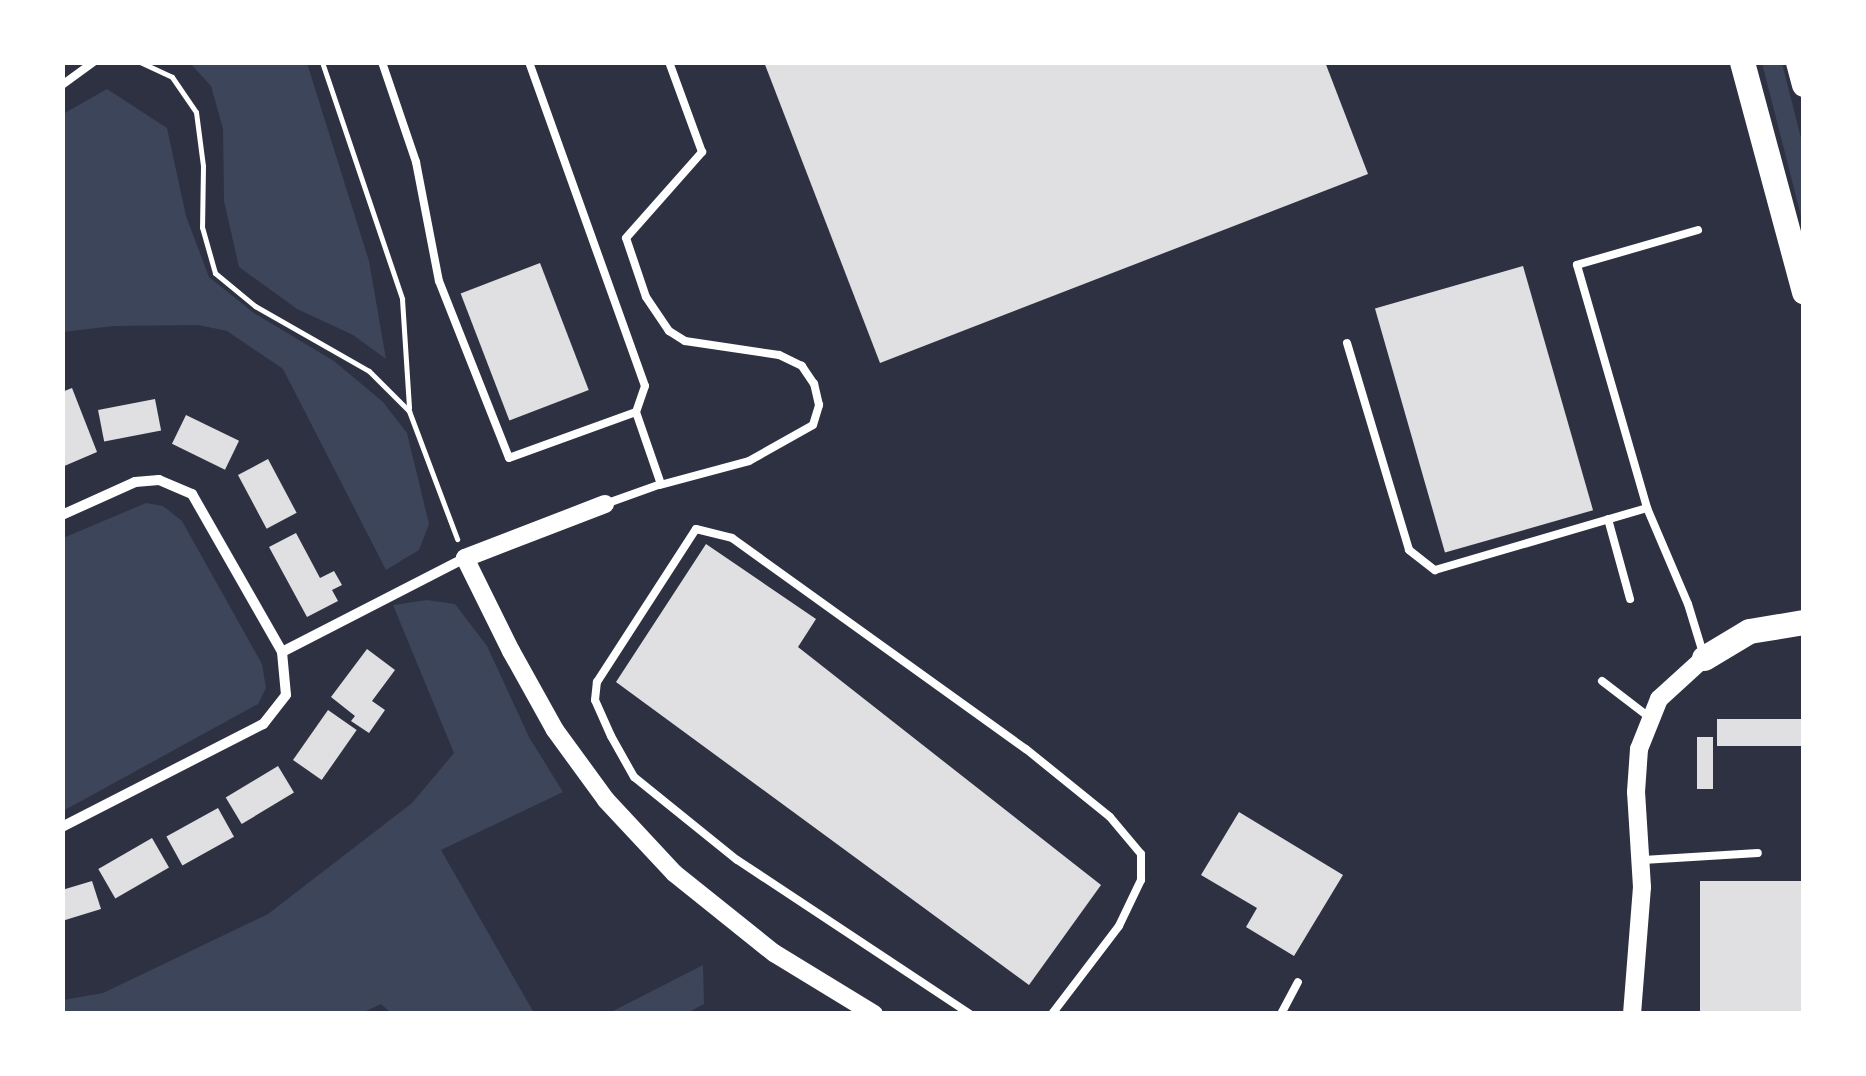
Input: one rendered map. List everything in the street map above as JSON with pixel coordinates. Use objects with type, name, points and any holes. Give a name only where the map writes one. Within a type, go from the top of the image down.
[{"type":"highway","points":[[1742,62],[1804,292]]},
{"type":"highway","points":[[1798,62],[1804,84]]},
{"type":"highway","points":[[1704,658],[1749,631],[1804,622]]},
{"type":"street","points":[[62,515],[136,482],[159,480],[192,494],[282,652],[286,695],[262,724],[62,828]]},
{"type":"street","points":[[282,652],[465,558],[605,504]]},
{"type":"street","points":[[465,558],[555,730],[606,800],[674,874],[774,952],[874,1014]]},
{"type":"street","points":[[1632,1014],[1640,860],[1636,792],[1639,750],[1649,717],[1676,680],[1704,658]]},
{"type":"lane","points":[[62,85],[94,62]]},
{"type":"lane","points":[[382,62],[416,162],[439,281],[508,458],[636,412]]},
{"type":"lane","points":[[529,62],[645,386],[636,412],[660,485]]},
{"type":"lane","points":[[605,504],[749,461],[812,425],[819,404],[814,384],[802,366],[779,355],[685,341],[669,331],[646,297],[626,238],[702,152],[669,62]]},
{"type":"lane","points":[[1698,230],[1577,265],[1647,508],[1688,604],[1704,658]]},
{"type":"lane","points":[[1347,343],[1409,550],[1435,570],[1647,508]]},
{"type":"lane","points":[[1608,519],[1630,599]]},
{"type":"lane","points":[[970,1014],[737,860],[634,777],[595,700],[596,682],[696,529],[732,538],[1026,748],[1110,818],[1141,854],[1141,880],[1118,926],[1052,1014]]},
{"type":"lane","points":[[1602,682],[1649,717]]},
{"type":"lane","points":[[1640,860],[1758,853]]},
{"type":"lane","points":[[1281,1014],[1298,982]]},
{"type":"path","points":[[140,62],[172,77],[196,112],[203,166],[202,227],[215,273],[255,306],[369,371],[409,411]]},
{"type":"path","points":[[322,62],[402,298],[409,411],[465,558]]},
{"type":"shaded area","points":[[190,63],[307,63],[369,261],[386,359],[353,335],[297,309],[239,267],[224,201],[223,129],[211,86]]},
{"type":"shaded area","points":[[1762,63],[1782,63],[1803,146],[1803,224]]},
{"type":"shaded area","points":[[107,89],[167,128],[186,216],[209,277],[254,313],[334,361],[383,402],[407,433],[429,524],[419,550],[386,570],[283,369],[227,331],[198,325],[114,326],[63,332],[63,114]]},
{"type":"shaded area","points":[[146,503],[163,506],[182,521],[262,664],[266,688],[258,704],[63,811],[63,538]]},
{"type":"shaded area","points":[[427,600],[455,604],[487,646],[529,737],[563,792],[441,850],[534,1013],[391,1013],[381,1004],[360,1014],[63,1013],[63,1000],[103,993],[268,914],[412,803],[454,753],[393,605]]},
{"type":"shaded area","points":[[703,965],[704,1004],[687,1013],[609,1013]]},
{"type":"building","points":[[764,62],[1325,62],[1368,174],[880,363]]},
{"type":"building","points":[[540,263],[589,390],[509,420],[461,293]]},
{"type":"building","points":[[1523,266],[1593,510],[1445,553],[1375,308]]},
{"type":"building","points":[[72,388],[97,452],[62,467],[62,392]]},
{"type":"building","points":[[155,399],[161,430],[104,441],[98,410]]},
{"type":"building","points":[[186,415],[239,441],[225,470],[172,444]]},
{"type":"building","points":[[268,459],[297,513],[267,529],[238,475]]},
{"type":"building","points":[[296,533],[320,578],[334,571],[342,585],[332,590],[338,601],[307,617],[269,547]]},
{"type":"building","points":[[706,544],[816,619],[798,647],[1101,885],[1029,985],[616,682]]},
{"type":"building","points":[[367,649],[395,670],[372,701],[385,710],[369,733],[351,721],[355,716],[331,697]]},
{"type":"building","points":[[328,710],[357,730],[322,780],[293,760]]},
{"type":"building","points":[[1717,719],[1804,719],[1804,746],[1717,746]]},
{"type":"building","points":[[1697,737],[1713,737],[1713,789],[1697,789]]},
{"type":"building","points":[[278,766],[294,793],[242,824],[226,797]]},
{"type":"building","points":[[218,808],[234,837],[182,865],[166,837]]},
{"type":"building","points":[[1239,812],[1343,875],[1294,956],[1246,927],[1257,908],[1201,875]]},
{"type":"building","points":[[152,838],[169,867],[115,898],[98,869]]},
{"type":"building","points":[[92,881],[101,909],[62,921],[62,890]]},
{"type":"building","points":[[1700,881],[1804,881],[1804,1014],[1700,1014]]}]
